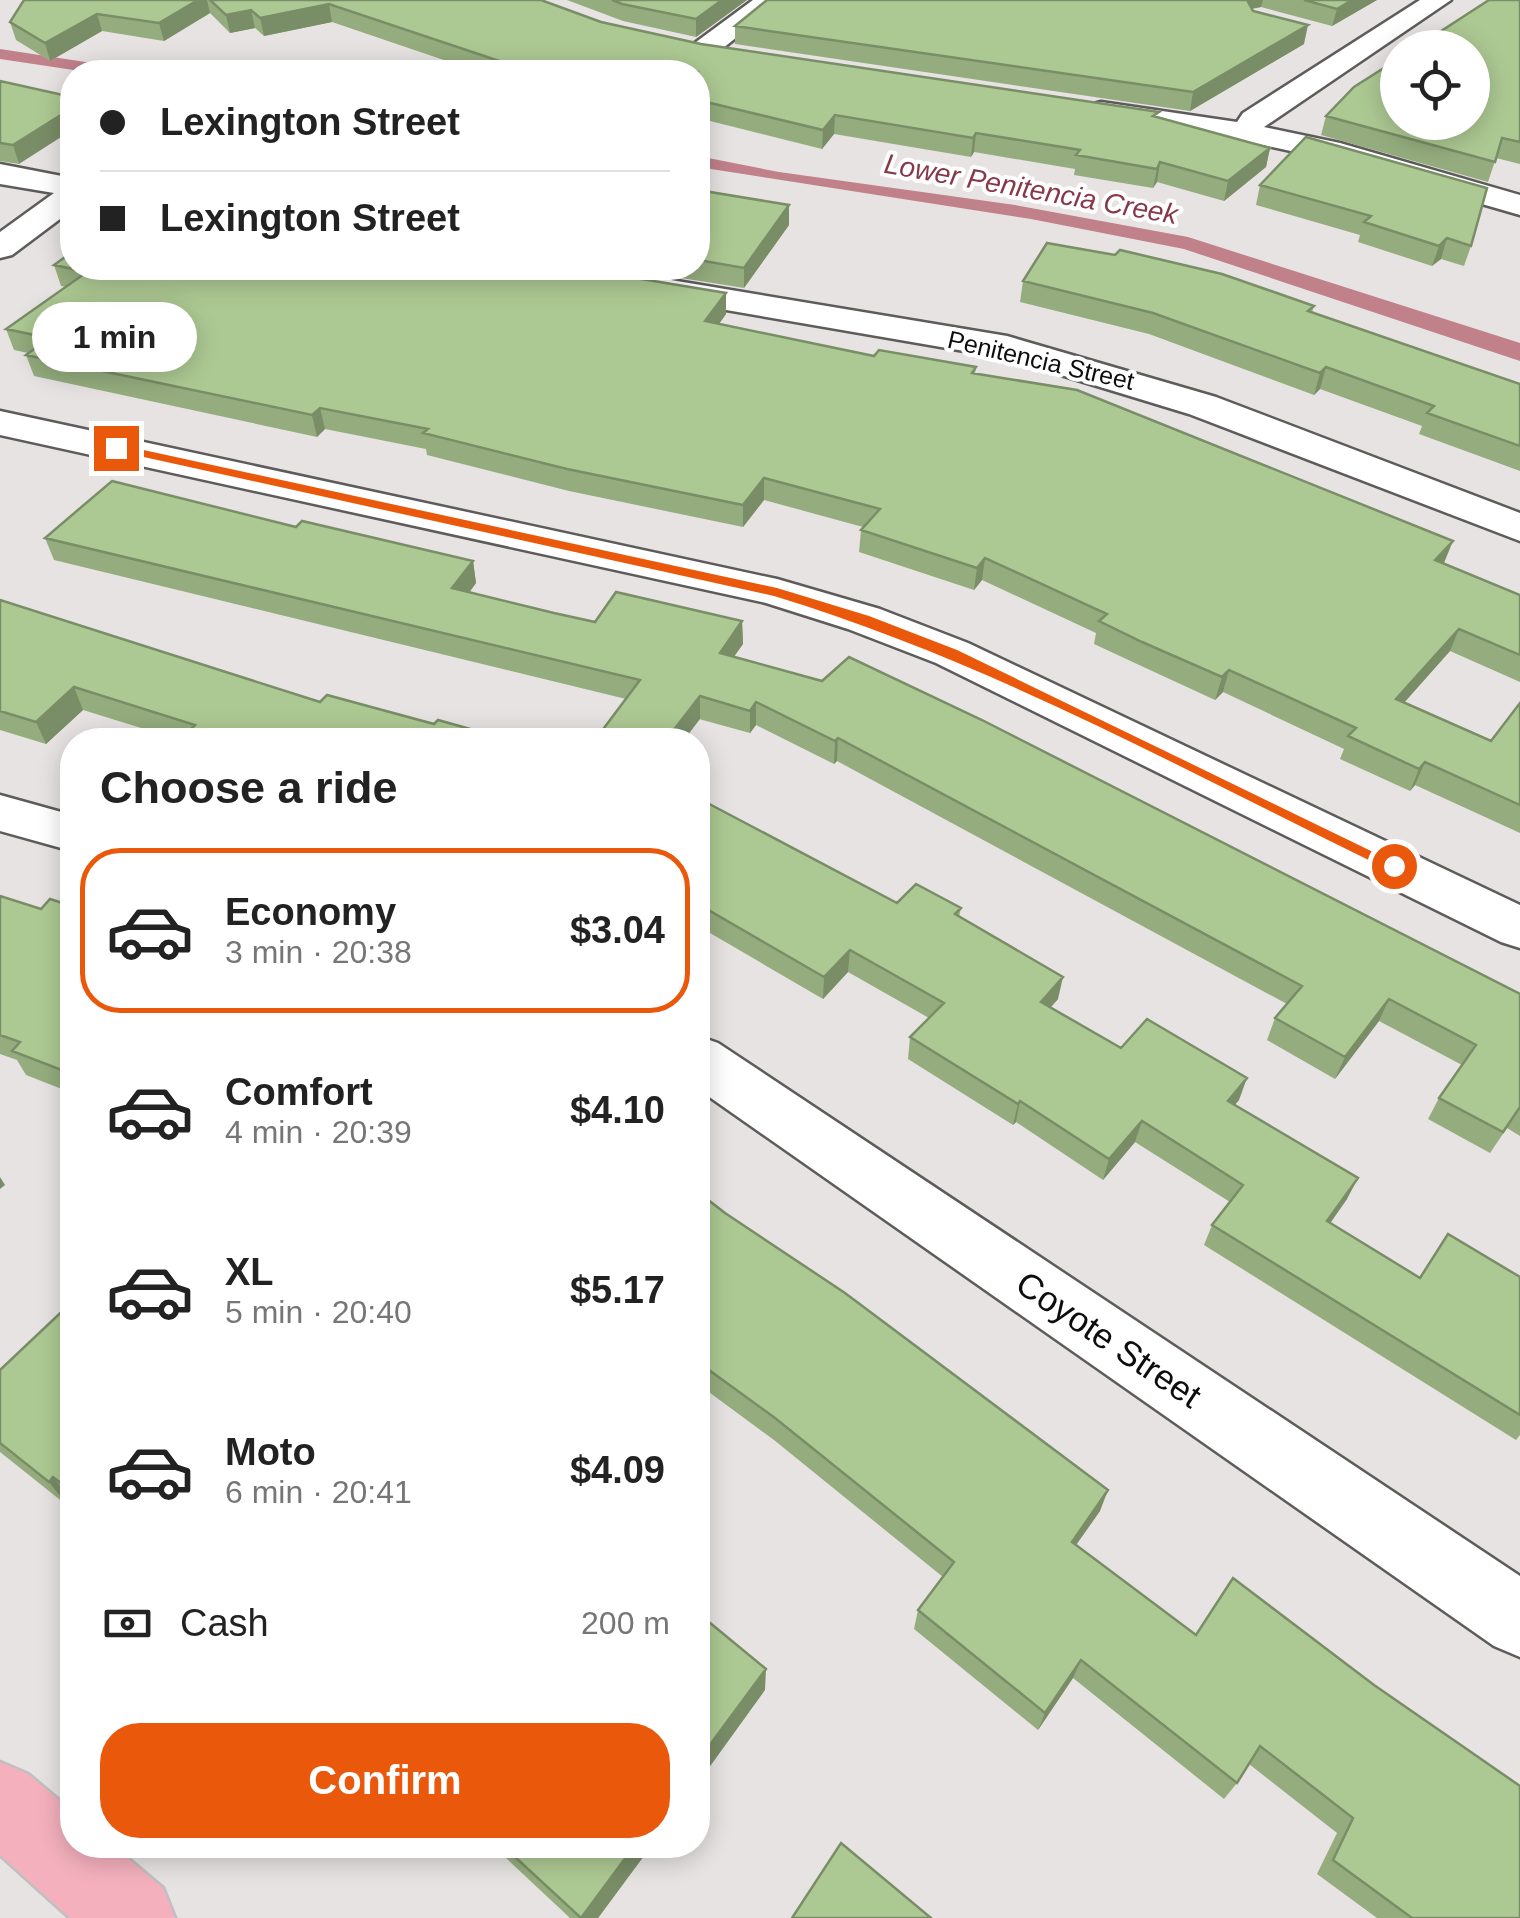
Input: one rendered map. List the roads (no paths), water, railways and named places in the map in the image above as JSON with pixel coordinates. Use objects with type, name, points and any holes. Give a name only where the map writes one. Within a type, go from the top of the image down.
[{"type":"main road","points":[[0,1802],[60,1854]]},
{"type":"main road","points":[[64,1858],[133,1918]]},
{"type":"street","points":[[702,52],[770,0]]},
{"type":"street","points":[[1245,132],[1254,119],[1438,0]]},
{"type":"street","points":[[1335,39],[1364,47]]},
{"type":"street","points":[[667,43],[741,57]]},
{"type":"street","points":[[1070,106],[1245,132],[1329,150],[1520,205]]},
{"type":"street","points":[[0,174],[60,185]]},
{"type":"street","points":[[0,248],[60,204]]},
{"type":"street","name":"Penitencia Street","points":[[610,280],[1007,348],[1076,364],[1195,402],[1520,528]]},
{"type":"street","points":[[0,423],[777,592],[864,619],[952,653],[1520,928]]},
{"type":"street","points":[[0,814],[60,830]]},
{"type":"street","name":"Coyote Street","points":[[710,1067],[1520,1620]]},
{"type":"water label","name":"Lower Penitencia Creek","points":[[1031,189]]}]
